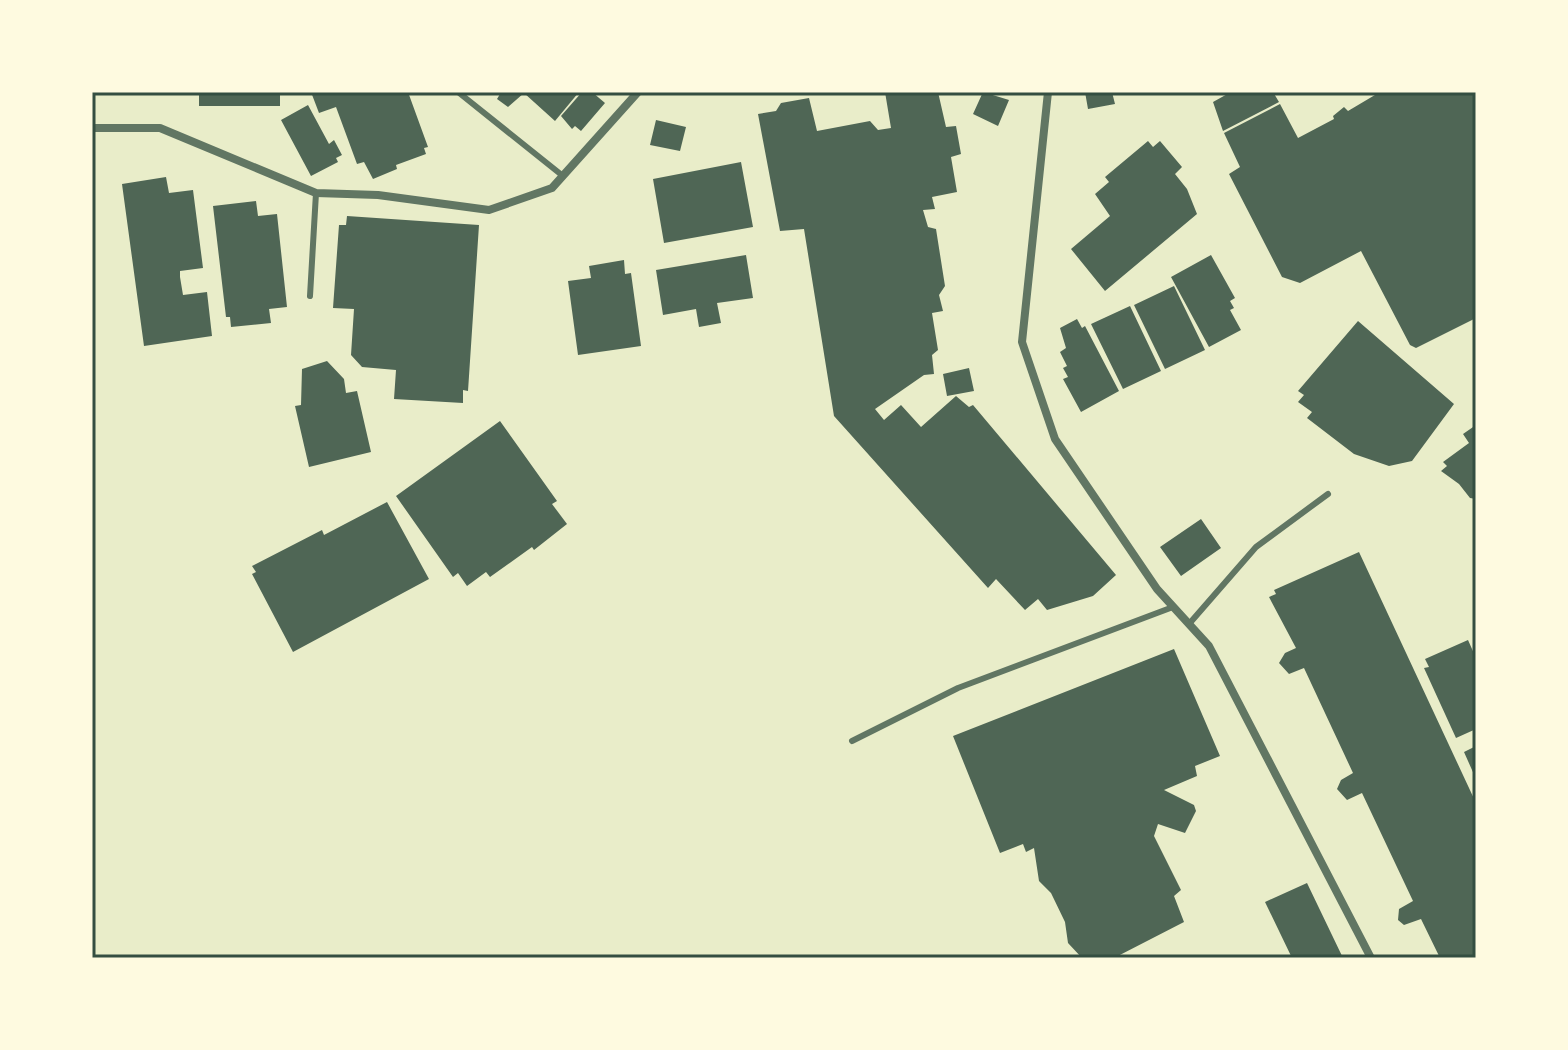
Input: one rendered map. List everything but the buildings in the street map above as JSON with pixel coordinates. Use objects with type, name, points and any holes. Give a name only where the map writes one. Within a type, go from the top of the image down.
[{"type":"street","points":[[92,128],[160,128],[316,193],[378,195],[489,210],[552,188],[638,92]]},
{"type":"street","points":[[1048,92],[1022,342],[1055,439],[1173,607],[1209,646],[1371,958]]},
{"type":"lane","points":[[458,92],[563,176]]},
{"type":"lane","points":[[310,296],[316,193]]},
{"type":"lane","points":[[1189,624],[1256,547],[1328,494]]},
{"type":"lane","points":[[852,741],[958,688],[1173,607]]}]
